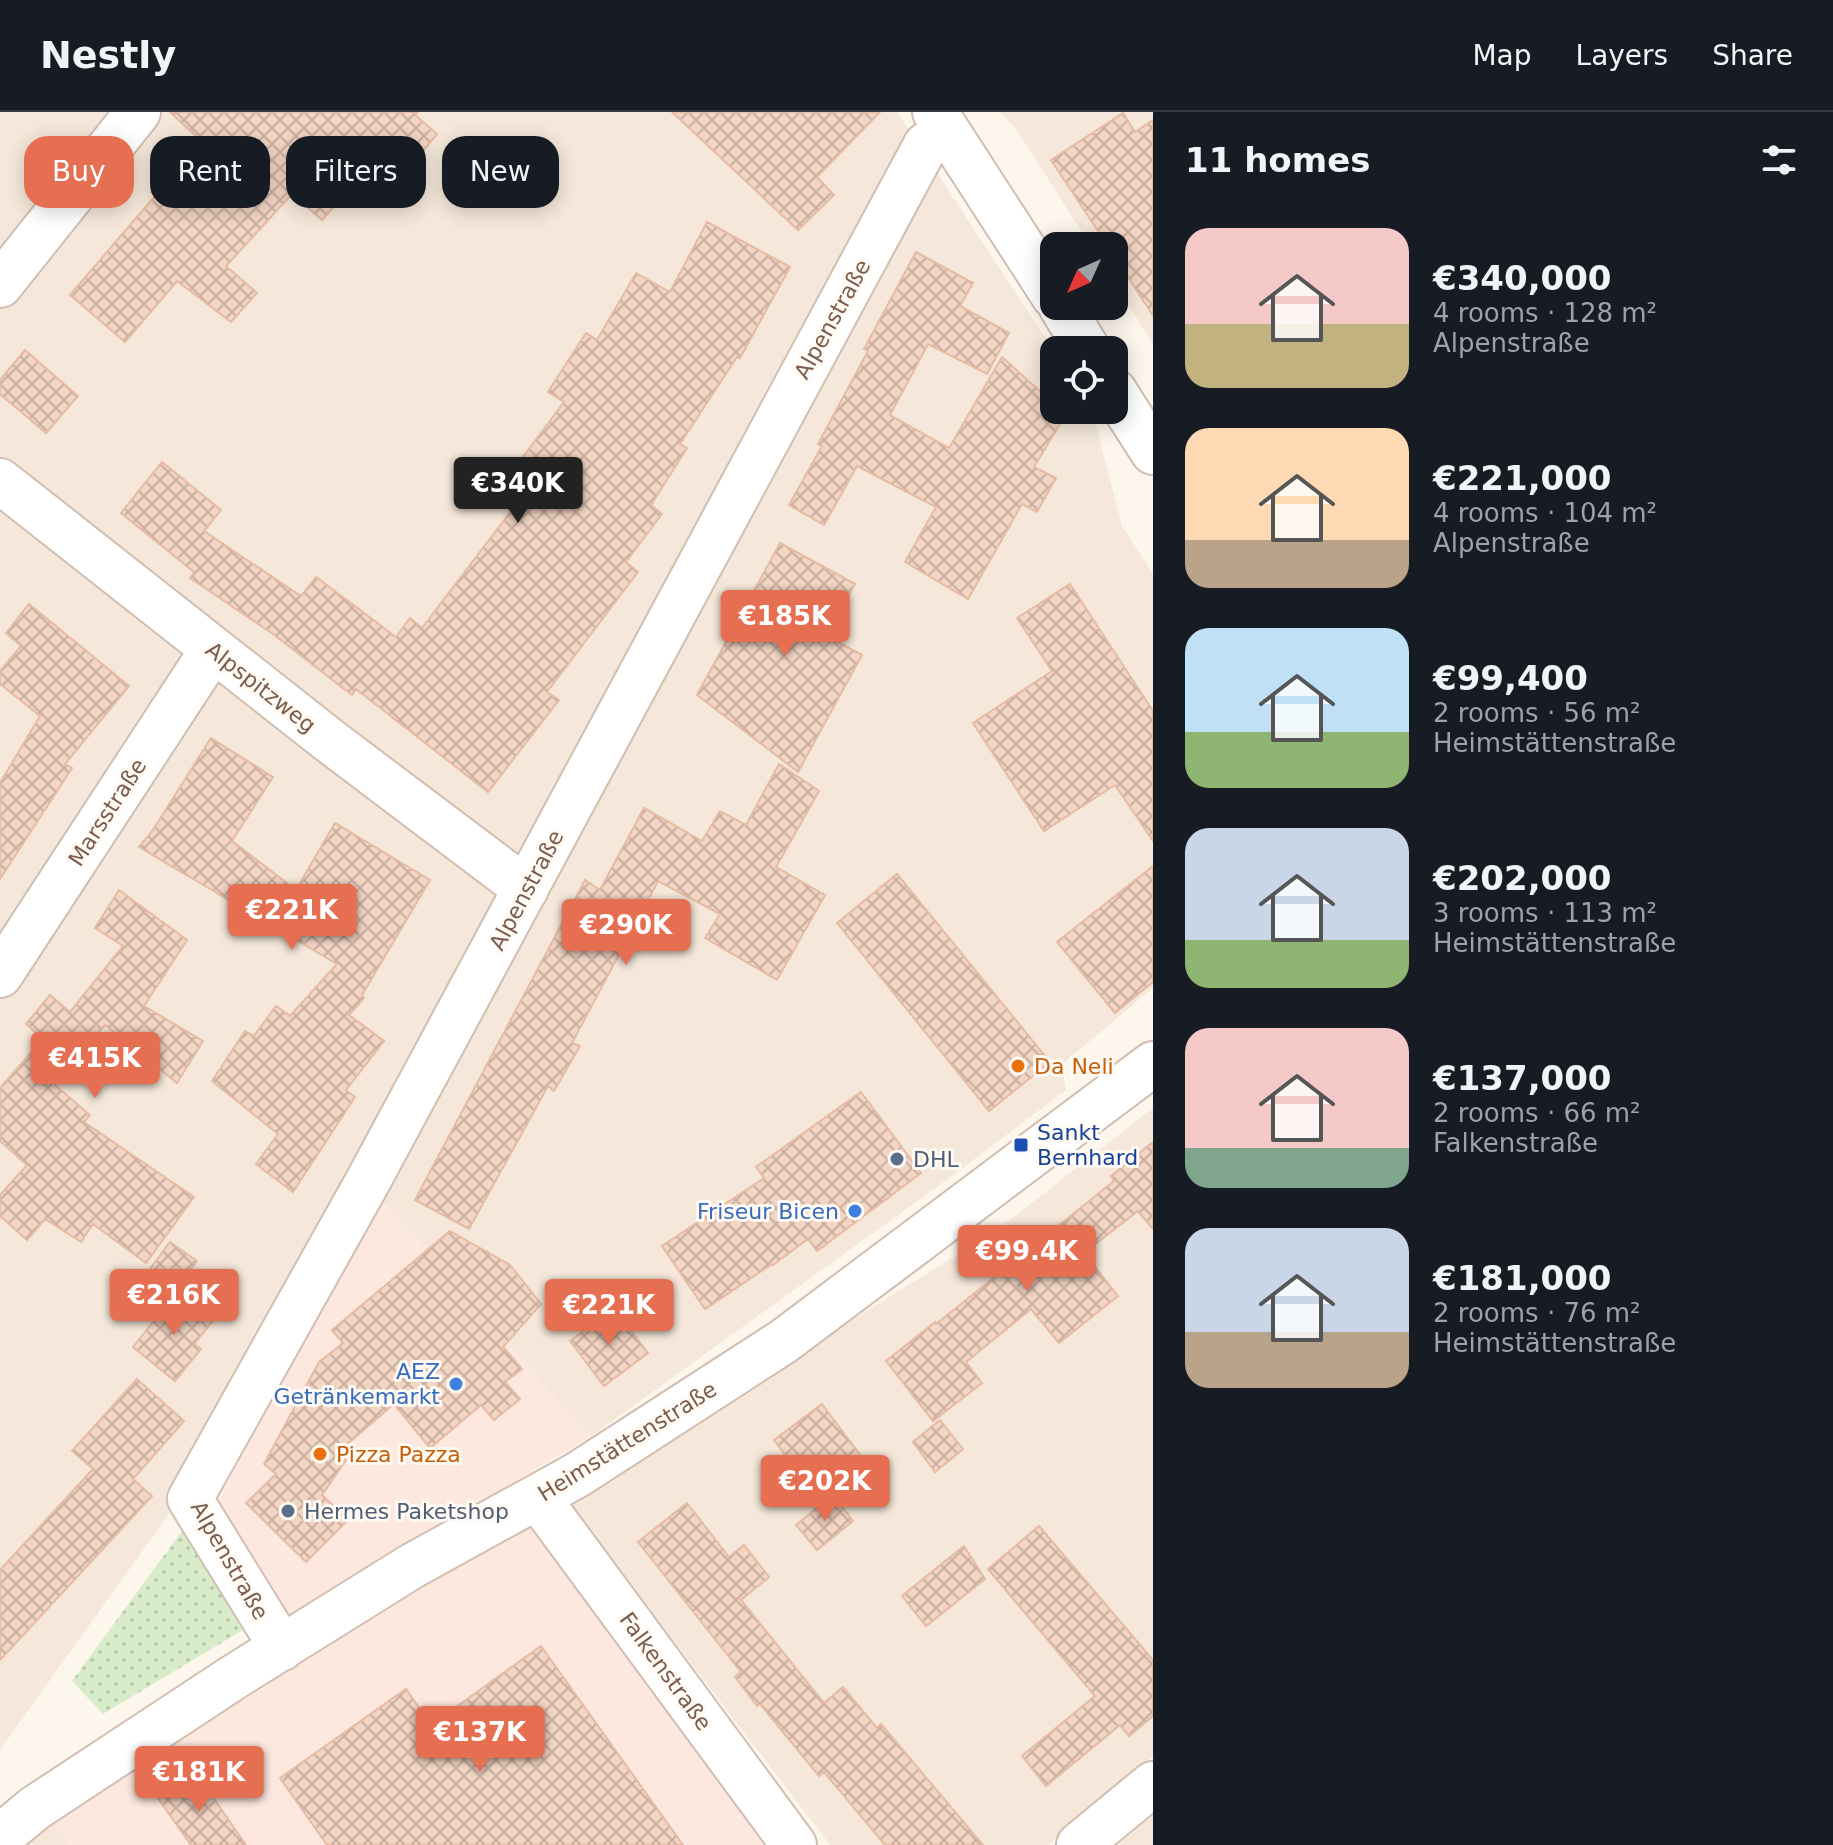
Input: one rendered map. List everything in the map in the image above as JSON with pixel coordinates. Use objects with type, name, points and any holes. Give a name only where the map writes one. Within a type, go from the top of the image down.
[{"type":"street","points":[[0,285],[138,112]]},
{"type":"street","points":[[941,122],[1040,274]]},
{"type":"street","name":"Alpenstraße","points":[[282,1648],[190,1499],[368,1181],[941,122]]},
{"type":"street","points":[[1128,413],[1153,452]]},
{"type":"street","name":"Alpspitzweg","points":[[0,481],[526,889]]},
{"type":"street","name":"Marsstraße","points":[[0,975],[213,649]]},
{"type":"street","name":"Heimstättenstraße","points":[[0,1837],[35,1808],[282,1648],[450,1544],[538,1498],[784,1341],[1153,1064]]},
{"type":"street","name":"Falkenstraße","points":[[538,1498],[794,1845]]},
{"type":"street","points":[[1079,1845],[1153,1784]]},
{"type":"shaded area","points":[[0,112],[897,112],[1044,336],[1040,336],[1040,424],[1096,424],[1122,526],[1153,574],[1153,988],[1061,1065],[1066,1090],[590,1437],[380,1198],[186,1490],[0,1750]]},
{"type":"shaded area","points":[[1000,112],[1153,112],[1153,344],[1128,304],[1128,232],[1082,232],[1016,129]]},
{"type":"shaded area","points":[[1153,1108],[1153,1756],[1048,1845],[830,1845],[569,1504],[996,1231]]},
{"type":"shaded area","points":[[380,1198],[590,1437],[288,1616],[217,1503]]},
{"type":"shaded area","points":[[530,1510],[775,1837],[763,1845],[69,1845],[48,1814]]},
{"type":"shaded area","points":[[48,1814],[69,1845],[10,1845]]},
{"type":"shaded area","points":[[1153,1815],[1153,1845],[1118,1845]]},
{"type":"green space","points":[[182,1531],[243,1630],[103,1714],[72,1681]]},
{"type":"building","points":[[170,112],[418,112],[415,115],[437,134],[426,147],[426,136],[286,136],[286,201],[226,266],[257,293],[231,322],[177,281],[125,342],[70,295],[150,202],[150,208],[270,208],[270,136],[196,136]]},
{"type":"building","points":[[672,112],[880,112],[817,177],[834,195],[798,230]]},
{"type":"building","points":[[1123,113],[1135,132],[1153,120],[1153,316],[1128,277],[1128,232],[1099,232],[1051,160]]},
{"type":"building","points":[[308,208],[333,208],[322,220]]},
{"type":"building","points":[[707,222],[790,267],[740,358],[737,357],[680,444],[687,448],[651,505],[662,514],[626,562],[638,572],[547,692],[559,700],[488,792],[356,689],[352,695],[273,634],[190,578],[194,572],[121,513],[162,462],[221,510],[204,531],[301,596],[316,577],[396,637],[410,618],[422,628],[511,511],[493,497],[564,402],[548,392],[586,333],[597,340],[636,273],[670,292]]},
{"type":"building","points":[[916,252],[973,283],[960,306],[1009,333],[987,374],[928,344],[890,415],[949,448],[1002,357],[1040,391],[1040,424],[1060,424],[1034,467],[1056,478],[1037,512],[1022,504],[968,599],[905,562],[936,507],[857,466],[824,525],[789,505],[822,446],[818,444],[868,351],[864,349]]},
{"type":"building","points":[[25,350],[78,396],[46,433],[0,394],[0,380]]},
{"type":"building","points":[[780,543],[855,584],[827,636],[862,655],[798,772],[697,695]]},
{"type":"building","points":[[1070,584],[1153,711],[1153,841],[1115,785],[1044,831],[973,723],[1052,671],[1017,618]]},
{"type":"building","points":[[29,604],[129,686],[65,764],[72,768],[0,879],[0,783],[40,716],[0,684],[0,671],[21,646],[6,633]]},
{"type":"building","points":[[211,738],[273,777],[232,841],[296,890],[335,823],[430,880],[362,995],[364,998],[349,1015],[384,1041],[346,1090],[355,1097],[293,1192],[256,1164],[278,1134],[212,1081],[245,1031],[254,1036],[276,1006],[290,1016],[337,964],[139,847]]},
{"type":"building","points":[[779,764],[819,791],[776,867],[825,895],[777,980],[705,938],[720,914],[658,881],[572,1043],[580,1046],[554,1091],[548,1086],[469,1229],[415,1200],[585,880],[600,890],[644,808],[702,841],[720,811],[746,825]]},
{"type":"building","points":[[1153,866],[1153,982],[1115,1013],[1057,942]]},
{"type":"building","points":[[897,874],[1050,1062],[989,1111],[837,923]]},
{"type":"building","points":[[119,890],[187,940],[144,1006],[203,1041],[177,1083],[105,1025],[55,1085],[90,1115],[84,1122],[194,1197],[146,1263],[93,1224],[81,1242],[45,1219],[27,1240],[0,1216],[0,1195],[27,1165],[0,1141],[0,1088],[43,1039],[26,1024],[50,995],[70,1012],[123,946],[95,928]]},
{"type":"building","points":[[861,1092],[921,1173],[817,1251],[808,1239],[705,1309],[662,1246],[764,1178],[756,1167]]},
{"type":"building","points":[[1153,1142],[1153,1229],[1138,1211],[1084,1253],[1118,1296],[1059,1343],[1031,1309],[966,1362],[982,1383],[933,1421],[886,1361],[1114,1181],[1111,1176]]},
{"type":"building","points":[[450,1231],[510,1265],[541,1304],[503,1347],[522,1369],[505,1382],[520,1399],[494,1420],[481,1405],[430,1448],[394,1404],[338,1452],[346,1460],[322,1495],[348,1520],[306,1562],[246,1503],[276,1474],[264,1464],[319,1362],[343,1343],[332,1330]]},
{"type":"building","points":[[170,1242],[197,1261],[160,1312],[133,1292]]},
{"type":"building","points":[[176,1293],[212,1322],[194,1344],[201,1349],[175,1381],[133,1347]]},
{"type":"building","points":[[614,1308],[648,1353],[604,1386],[570,1341]]},
{"type":"building","points":[[137,1379],[184,1421],[133,1479],[152,1496],[0,1660],[0,1570],[93,1469],[72,1451]]},
{"type":"building","points":[[822,1404],[870,1468],[822,1504],[774,1440]]},
{"type":"building","points":[[940,1420],[963,1449],[935,1472],[913,1442]]},
{"type":"building","points":[[833,1495],[853,1521],[817,1550],[796,1525]]},
{"type":"building","points":[[687,1503],[729,1557],[744,1545],[769,1577],[741,1600],[824,1703],[843,1687],[877,1728],[881,1724],[983,1845],[885,1845],[824,1772],[819,1776],[760,1704],[757,1706],[735,1677],[741,1672],[638,1542]]},
{"type":"building","points":[[1039,1526],[1153,1660],[1153,1716],[1129,1736],[1120,1725],[1046,1786],[1022,1756],[1095,1696],[988,1569]]},
{"type":"building","points":[[964,1546],[985,1579],[926,1626],[902,1596]]},
{"type":"building","points":[[541,1646],[683,1845],[327,1845],[280,1778],[406,1689],[431,1725]]},
{"type":"building","points":[[195,1770],[246,1845],[191,1845],[157,1797]]},
{"type":"place","name":"Da Neli","points":[[1018,1066]]},
{"type":"place","name":"Sankt Bernhard","points":[[1021,1145]]},
{"type":"place","name":"DHL","points":[[897,1159]]},
{"type":"place","name":"Friseur Bicen","points":[[855,1211]]},
{"type":"place","name":"AEZ Getränkemarkt","points":[[456,1384]]},
{"type":"place","name":"Pizza Pazza","points":[[320,1454]]},
{"type":"place","name":"Hermes Paketshop","points":[[288,1511]]}]
